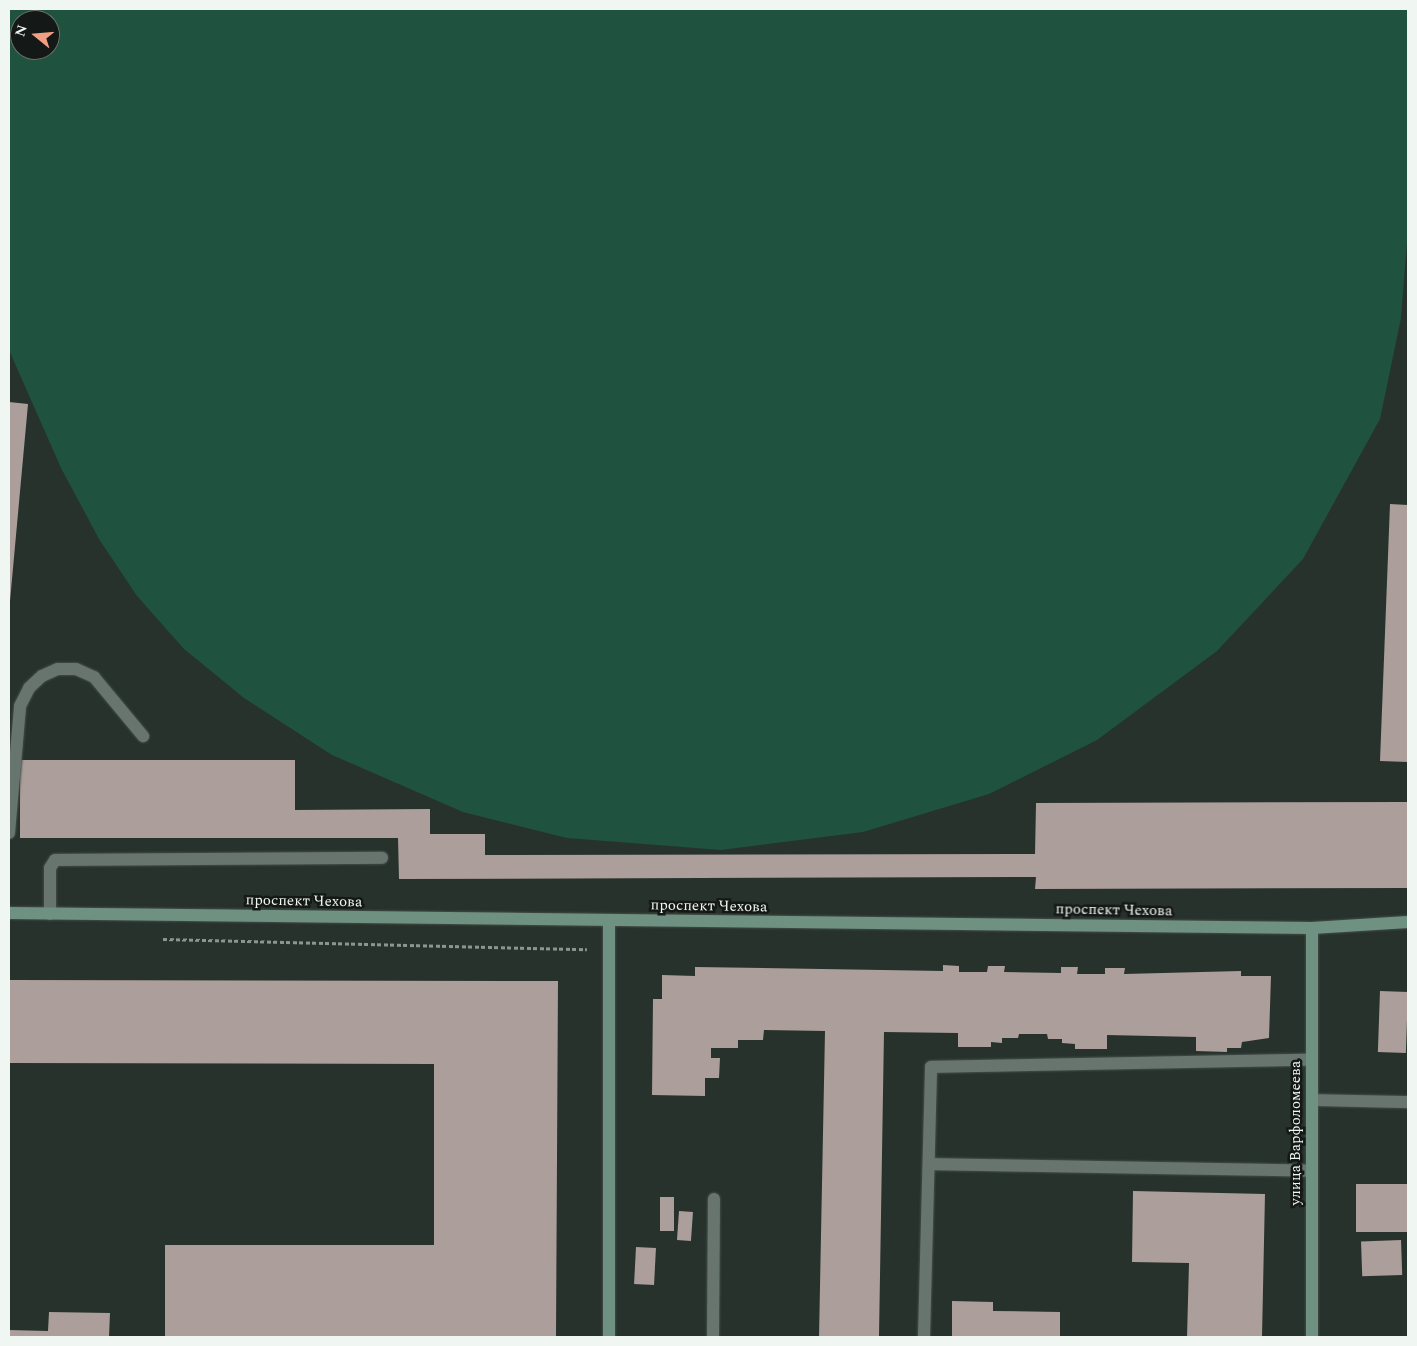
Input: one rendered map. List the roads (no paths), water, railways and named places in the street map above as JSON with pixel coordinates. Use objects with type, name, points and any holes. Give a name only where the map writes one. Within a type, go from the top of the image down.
[{"type":"main road","name":"проспект Чехова","points":[[9,913],[1312,928],[1408,922]]},
{"type":"main road","points":[[609,921],[609,1337]]},
{"type":"main road","name":"улица Варфоломеева","points":[[1312,928],[1312,1337]]},
{"type":"lane","points":[[9,833],[20,706],[28,688],[42,676],[58,669],[76,669],[94,677],[143,736]]},
{"type":"lane","points":[[50,914],[50,868],[55,860],[382,858]]},
{"type":"lane","points":[[924,1337],[930,1164],[931,1066],[1312,1060]]},
{"type":"lane","points":[[1312,1100],[1408,1102]]},
{"type":"lane","points":[[930,1164],[1312,1171]]},
{"type":"lane","points":[[713,1337],[714,1199]]}]
